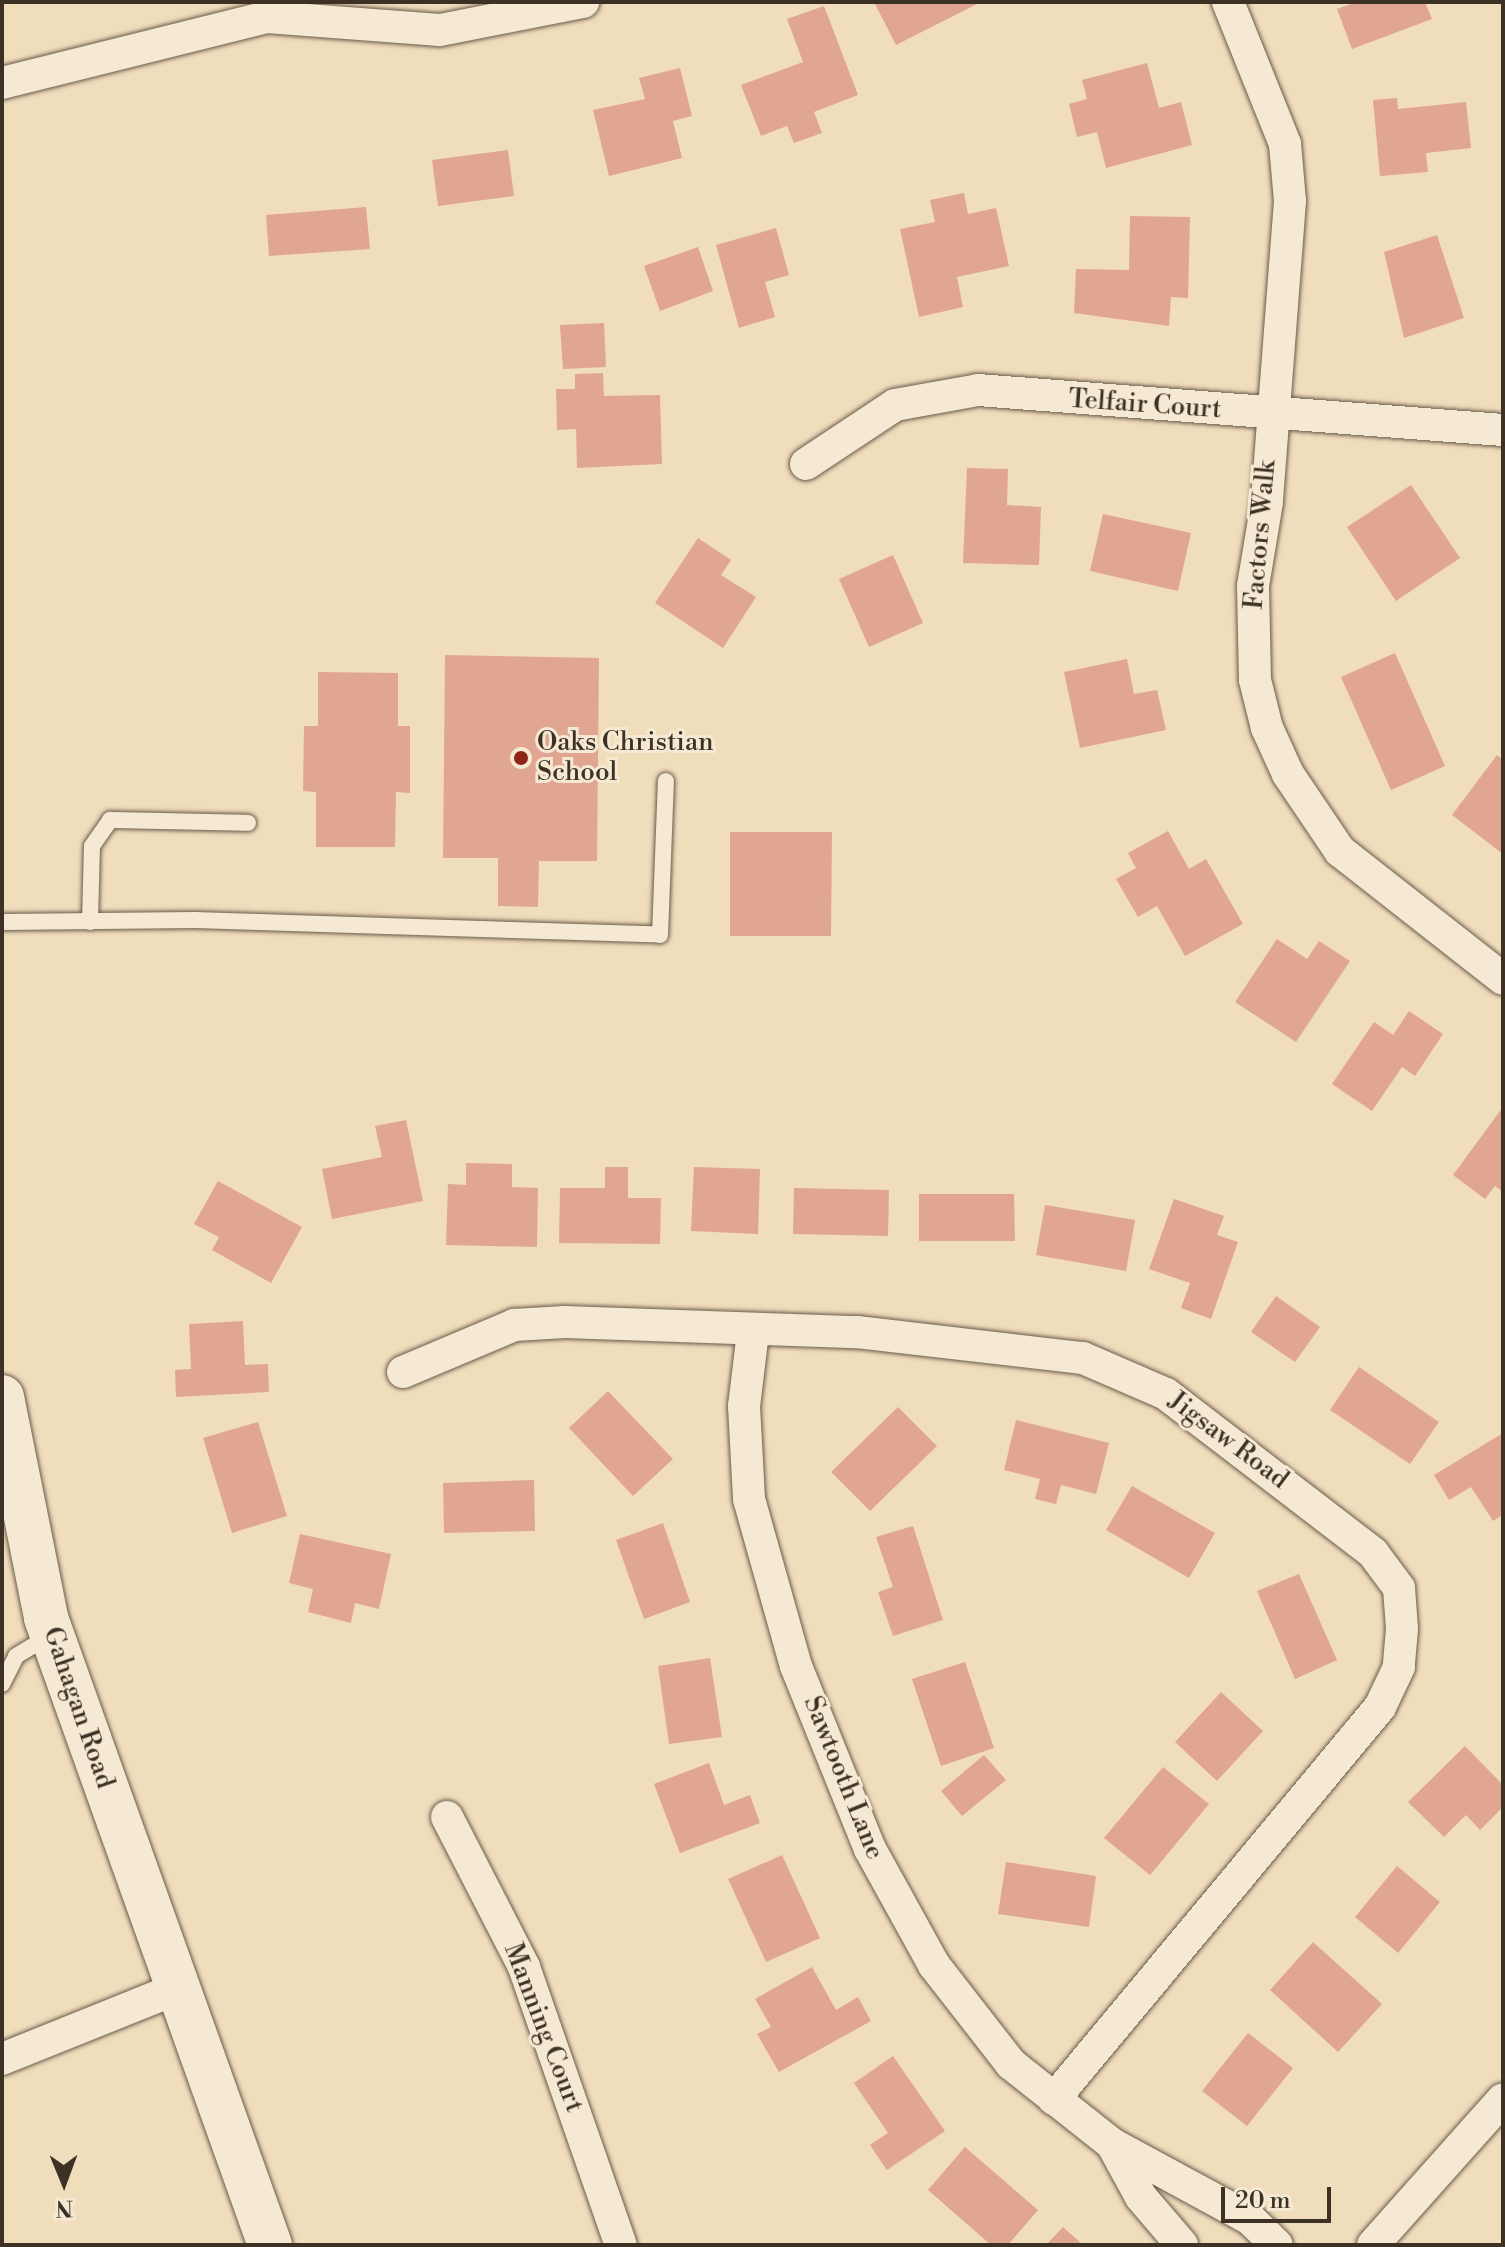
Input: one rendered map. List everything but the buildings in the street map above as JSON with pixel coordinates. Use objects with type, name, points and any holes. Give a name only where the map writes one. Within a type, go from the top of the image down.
[{"type":"street","points":[[2,83],[267,17],[440,30],[583,2]]},
{"type":"street","name":"Factors Walk","points":[[1228,2],[1285,144],[1290,201],[1270,416],[1267,502],[1253,586],[1255,680],[1267,728],[1288,774],[1340,851],[1503,979]]},
{"type":"street","name":"Telfair Court","points":[[806,464],[895,405],[978,390],[1270,416],[1503,430]]},
{"type":"street","name":"Jigsaw Road","points":[[403,1372],[514,1325],[753,1332],[1005,1345],[1083,1358],[1166,1394],[1373,1553],[1399,1588],[1399,1667],[1380,1707],[1054,2099]]},
{"type":"street","name":"Sawtooth Lane","points":[[753,1332],[744,1406],[749,1499],[796,1666],[870,1849],[934,1965],[1011,2064],[1112,2144],[1250,2219],[1277,2245]]},
{"type":"street","name":"Gahagan Road","points":[[2,1397],[12,1510],[179,2000],[270,2245]]},
{"type":"street","name":"Manning Court","points":[[447,1817],[524,1967],[621,2245]]},
{"type":"street","points":[[2,2059],[179,2000]]},
{"type":"street","points":[[1373,2245],[1503,2099]]},
{"type":"street","name":"Sawtooth Lane","points":[[1112,2144],[1141,2197],[1182,2245]]},
{"type":"lane","points":[[2,922],[660,935],[666,781]]},
{"type":"lane","points":[[90,922],[92,846],[110,820],[248,823]]},
{"type":"lane","points":[[2,1684],[9,1653],[52,1634]]},
{"type":"place","name":"Oaks Christian School","points":[[521,758]]}]
